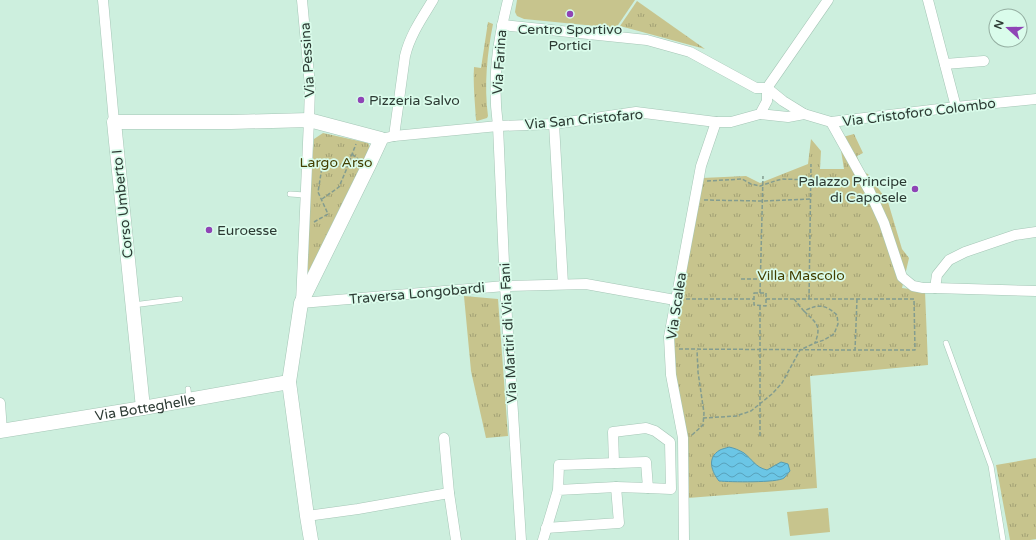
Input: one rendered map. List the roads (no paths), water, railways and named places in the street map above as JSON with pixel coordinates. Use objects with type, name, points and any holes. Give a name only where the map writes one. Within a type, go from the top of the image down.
[{"type":"main road","points":[[114,122],[309,120],[360,134],[388,137],[371,162],[301,303],[289,382],[307,516],[312,540]]},
{"type":"main road","name":"Corso Umberto I","points":[[114,122],[143,408]]},
{"type":"main road","name":"Via Botteghelle","points":[[1,431],[143,408],[188,394],[289,382]]},
{"type":"street","name":"Corso Umberto I","points":[[104,0],[114,122]]},
{"type":"street","name":"Via Pessina","points":[[302,0],[310,86],[309,120]]},
{"type":"street","points":[[388,137],[408,45],[415,29],[433,0]]},
{"type":"street","name":"Via Farina","points":[[498,126],[495,78],[498,48],[508,0]]},
{"type":"street","points":[[804,114],[788,117],[760,114],[767,101],[767,88],[828,0]]},
{"type":"street","points":[[928,0],[956,107]]},
{"type":"street","points":[[502,25],[647,40],[690,52],[756,88],[767,88],[783,101],[804,114]]},
{"type":"street","points":[[945,64],[984,61]]},
{"type":"street","name":"Via Cristoforo Colombo","points":[[804,114],[831,122],[1036,99]]},
{"type":"street","name":"Via San Cristofaro","points":[[388,137],[498,126],[554,124],[636,112],[716,122],[731,122],[760,114]]},
{"type":"street","points":[[301,303],[309,120]]},
{"type":"street","name":"Via Scalea","points":[[684,540],[683,438],[671,375],[669,337],[678,300],[701,166],[716,122]]},
{"type":"street","points":[[831,122],[869,190],[884,223],[902,277],[913,286],[923,288],[1036,291]]},
{"type":"street","points":[[554,124],[563,284]]},
{"type":"street","name":"Via Martiri di Via Fani","points":[[498,126],[505,286],[521,540]]},
{"type":"street","points":[[935,288],[938,275],[949,260],[965,252],[1015,235],[1036,232]]},
{"type":"street","name":"Traversa Longobardi","points":[[301,303],[505,286],[563,284],[586,284],[678,300]]},
{"type":"street","points":[[0,403],[1,431]]},
{"type":"street","points":[[558,490],[616,487],[671,489],[670,442],[655,431],[646,428],[613,432],[614,463]]},
{"type":"street","points":[[444,438],[449,493],[456,540]]},
{"type":"street","points":[[543,540],[558,490],[559,465],[646,462],[648,488]]},
{"type":"street","points":[[546,528],[619,523],[616,487]]},
{"type":"street","points":[[307,516],[358,509],[449,493]]},
{"type":"lane","points":[[290,194],[306,194]]},
{"type":"lane","points":[[133,305],[180,299]]},
{"type":"lane","points":[[946,343],[991,466],[1002,540]]},
{"type":"water","points":[[729,447],[744,453],[763,469],[767,470],[781,462],[788,464],[790,471],[780,480],[743,482],[719,481],[714,473],[712,465],[713,457],[720,450]]},
{"type":"place","name":"Centro Sportivo Portici","points":[[570,14]]},
{"type":"place","name":"Pizzeria Salvo","points":[[361,100]]},
{"type":"place","name":"Palazzo Principe di Caposele","points":[[915,189]]},
{"type":"place","name":"Euroesse","points":[[209,230]]},
{"type":"park label","name":"Largo Arso","points":[[336,162]]},
{"type":"park label","name":"Villa Mascolo","points":[[801,275]]}]
